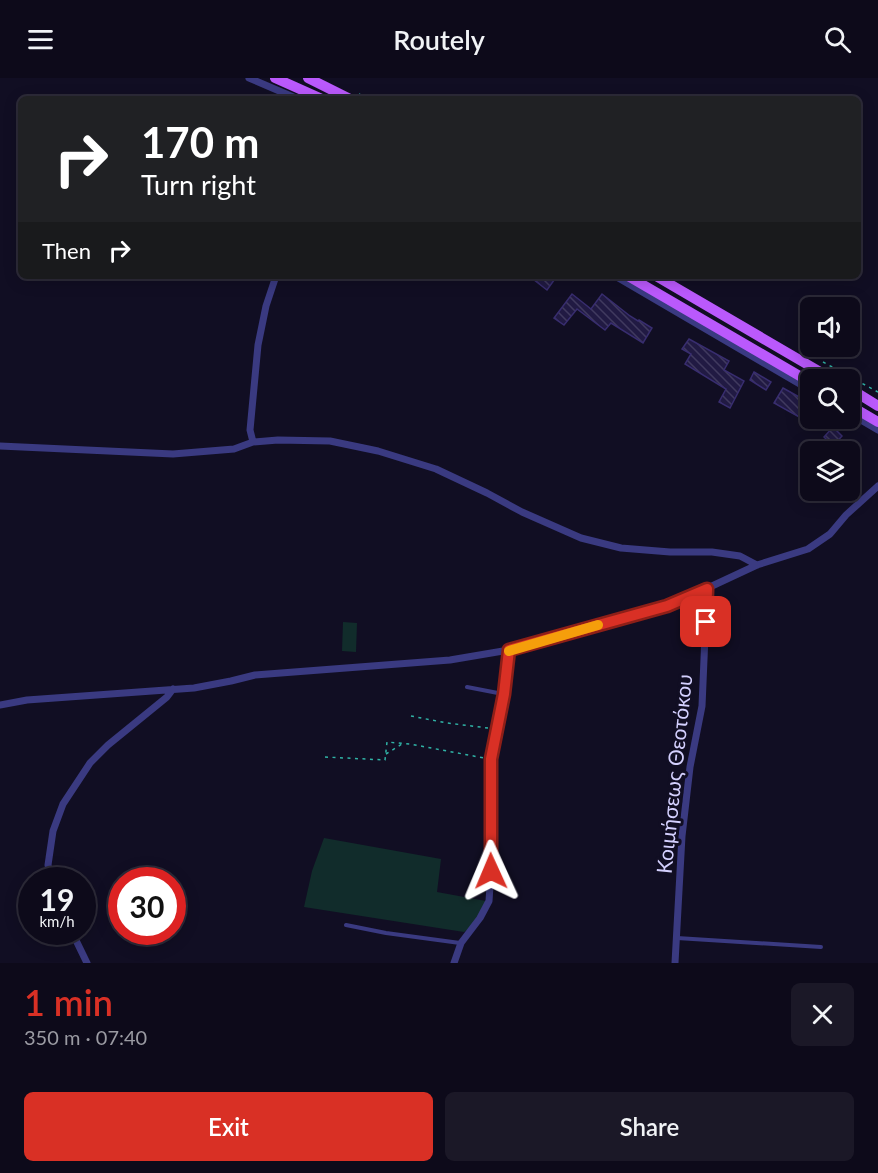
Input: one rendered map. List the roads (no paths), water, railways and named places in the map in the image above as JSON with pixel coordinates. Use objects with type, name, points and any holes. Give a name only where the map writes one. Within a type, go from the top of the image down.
[{"type":"main road","points":[[275,78],[316,96]]},
{"type":"main road","points":[[308,78],[344,96]]},
{"type":"main road","points":[[633,279],[800,376]]},
{"type":"main road","points":[[661,279],[815,369]]},
{"type":"main road","points":[[860,394],[878,405]]},
{"type":"main road","points":[[860,411],[878,422]]},
{"type":"street","points":[[249,78],[291,96]]},
{"type":"street","points":[[253,442],[250,430],[258,345],[266,306],[275,279]]},
{"type":"street","points":[[620,279],[800,384]]},
{"type":"street","points":[[860,419],[878,430]]},
{"type":"street","points":[[0,446],[173,454],[234,449],[253,442],[330,441],[378,451],[436,469],[522,512],[581,538],[621,548],[670,552],[711,552],[740,556],[757,565]]},
{"type":"street","points":[[0,705],[27,700],[203,686],[255,675],[450,660],[509,650],[659,609],[757,565],[808,549],[830,534],[846,515],[878,486]]},
{"type":"street","name":"Κοιμήσεως Θεοτόκου","points":[[675,963],[682,836],[690,767],[702,706],[707,589]]},
{"type":"street","points":[[454,963],[461,943],[480,918],[489,901],[491,759],[504,694],[509,650]]},
{"type":"street","points":[[49,867],[53,831],[63,804],[90,763],[108,745],[167,697],[173,689]]},
{"type":"street","points":[[78,945],[87,963]]},
{"type":"lane","points":[[467,687],[504,694]]},
{"type":"lane","points":[[346,925],[461,943]]},
{"type":"lane","points":[[676,938],[821,947]]}]
